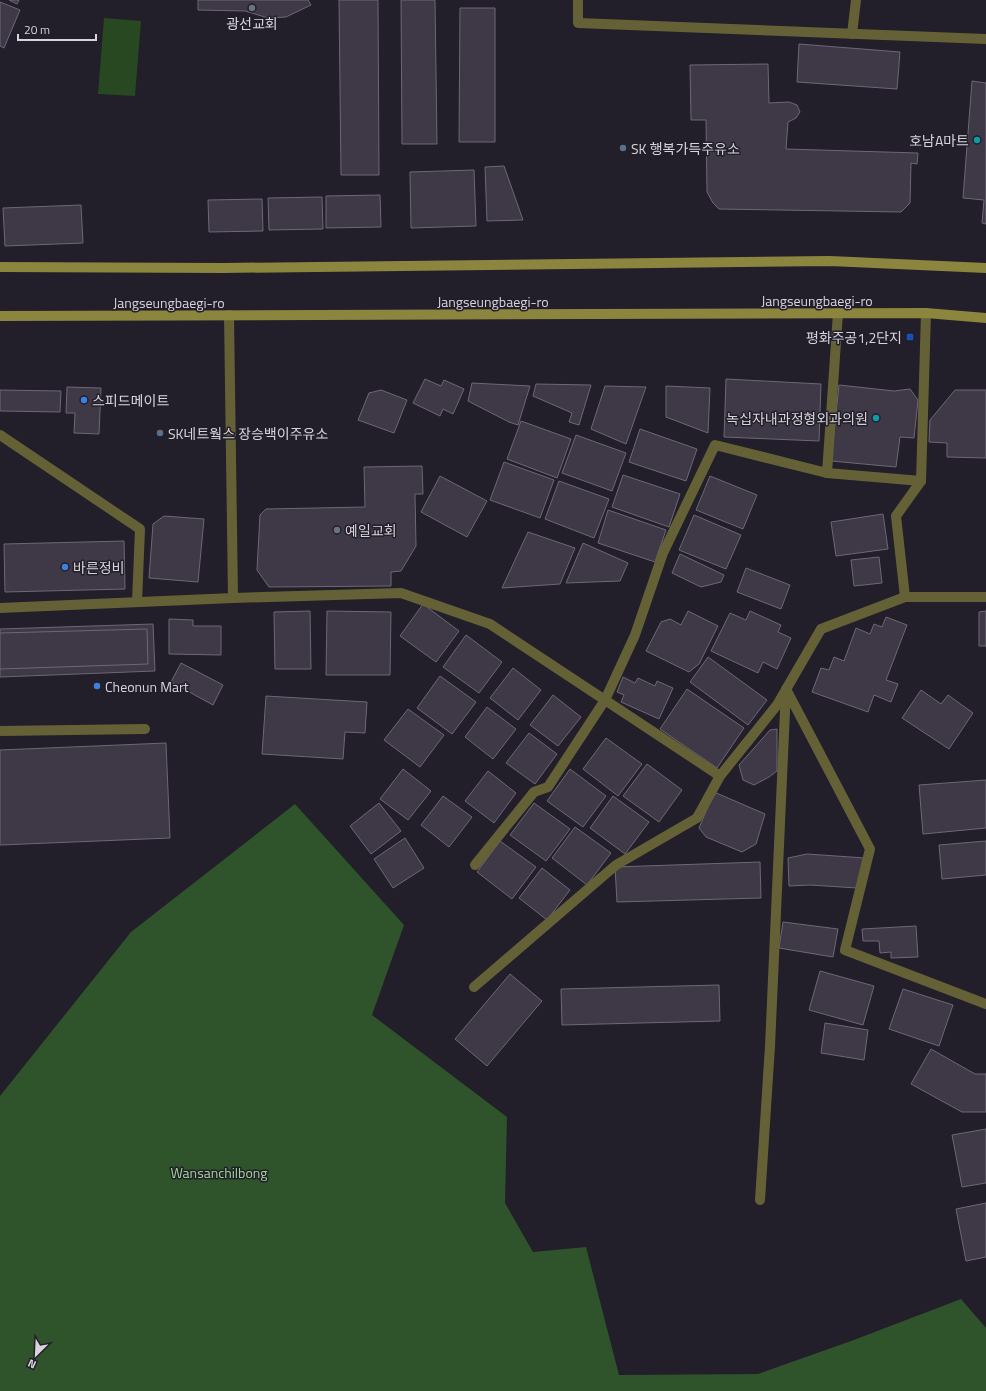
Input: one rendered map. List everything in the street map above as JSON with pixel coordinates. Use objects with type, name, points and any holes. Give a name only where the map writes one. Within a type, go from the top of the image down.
[{"type":"street","points":[[578,0],[578,23],[986,39]]},
{"type":"street","points":[[852,34],[856,0]]},
{"type":"street","points":[[0,267],[224,268],[830,261],[986,268]]},
{"type":"street","points":[[827,473],[838,313]]},
{"type":"street","points":[[905,597],[896,516],[921,481],[926,313]]},
{"type":"street","name":"Jangseungbaegi-ro","points":[[0,316],[926,313],[986,318]]},
{"type":"street","points":[[229,316],[233,598]]},
{"type":"street","points":[[0,435],[140,528],[137,602]]},
{"type":"street","points":[[475,865],[534,792],[548,787],[606,700],[635,635],[663,553],[715,445],[827,473],[921,481]]},
{"type":"street","points":[[0,608],[233,598],[401,593],[490,624],[720,776]]},
{"type":"street","points":[[474,987],[616,865],[697,818],[720,776],[777,705],[822,629],[905,597],[986,596]]},
{"type":"street","points":[[786,689],[870,849],[845,950],[986,1004]]},
{"type":"street","points":[[760,1200],[770,1046],[786,689]]},
{"type":"street","points":[[0,731],[145,729]]},
{"type":"green space","points":[[104,18],[141,21],[135,96],[98,94]]},
{"type":"green space","name":"Wansanchilbong","points":[[295,804],[404,925],[372,1015],[507,1117],[505,1203],[533,1252],[586,1247],[619,1375],[758,1374],[851,1341],[961,1299],[986,1328],[986,1391],[0,1391],[0,1096],[131,932]]},
{"type":"building","points":[[9,0],[19,0],[17,4]]},
{"type":"building","name":"광선교회","points":[[198,0],[308,0],[311,5],[286,17],[268,18],[245,11],[198,10]]},
{"type":"building","points":[[339,0],[378,0],[379,175],[341,175]]},
{"type":"building","points":[[401,0],[435,0],[437,144],[402,144]]},
{"type":"building","points":[[0,2],[20,10],[4,48],[0,46]]},
{"type":"building","points":[[460,8],[495,8],[495,142],[459,142]]},
{"type":"building","points":[[799,44],[900,52],[897,89],[797,82]]},
{"type":"building","points":[[768,64],[769,103],[789,102],[797,105],[800,112],[796,118],[788,122],[786,149],[918,153],[917,164],[911,163],[910,203],[901,212],[719,209],[713,203],[707,192],[706,120],[691,120],[690,65]]},
{"type":"building","name":"호남A마트","points":[[972,81],[986,83],[986,224],[982,223],[984,200],[963,198]]},
{"type":"building","points":[[504,166],[523,220],[487,221],[485,167]]},
{"type":"building","points":[[474,170],[476,226],[411,228],[410,172]]},
{"type":"building","points":[[380,195],[381,227],[326,228],[326,196]]},
{"type":"building","points":[[322,197],[323,229],[269,230],[268,198]]},
{"type":"building","points":[[262,199],[263,231],[209,232],[208,200]]},
{"type":"building","points":[[81,205],[83,243],[5,246],[3,208]]},
{"type":"building","points":[[425,379],[441,386],[444,380],[464,389],[453,414],[443,409],[440,416],[413,403]]},
{"type":"building","points":[[726,379],[821,384],[819,441],[724,437]]},
{"type":"building","points":[[472,383],[530,386],[518,425],[468,401]]},
{"type":"building","points":[[536,384],[591,385],[579,425],[569,422],[572,413],[533,396]]},
{"type":"building","name":"녹십자내과정형외과의원","points":[[839,385],[894,391],[910,389],[918,400],[914,438],[900,437],[896,467],[831,461]]},
{"type":"building","points":[[605,386],[646,387],[626,444],[591,429]]},
{"type":"building","points":[[666,386],[710,388],[708,433],[666,417]]},
{"type":"building","name":"스피드메이트","points":[[67,387],[101,388],[99,434],[74,433],[75,413],[66,413]]},
{"type":"building","points":[[0,390],[61,391],[60,412],[0,411]]},
{"type":"building","points":[[381,390],[407,400],[394,433],[358,420],[369,393]]},
{"type":"building","points":[[955,390],[986,390],[986,458],[947,457],[947,443],[929,442],[930,420]]},
{"type":"building","points":[[521,421],[571,439],[557,478],[507,459]]},
{"type":"building","points":[[640,429],[697,449],[686,481],[629,462]]},
{"type":"building","points":[[576,435],[626,453],[612,491],[562,473]]},
{"type":"building","points":[[504,462],[554,480],[540,518],[490,500]]},
{"type":"building","name":"예일교회","points":[[422,466],[423,494],[415,494],[416,546],[401,571],[391,572],[391,586],[269,587],[257,570],[260,515],[266,509],[365,507],[364,467]]},
{"type":"building","points":[[623,475],[680,494],[669,527],[612,507]]},
{"type":"building","points":[[440,476],[487,501],[467,537],[421,512]]},
{"type":"building","points":[[710,476],[757,495],[743,529],[696,510]]},
{"type":"building","points":[[559,481],[609,499],[594,538],[545,519]]},
{"type":"building","points":[[608,510],[666,530],[655,562],[598,543]]},
{"type":"building","points":[[883,514],[888,549],[836,556],[831,522]]},
{"type":"building","points":[[694,515],[741,535],[726,569],[679,550]]},
{"type":"building","points":[[164,516],[204,519],[198,582],[149,578],[153,524]]},
{"type":"building","points":[[528,532],[575,548],[560,584],[502,588]]},
{"type":"building","name":"바른정비","points":[[124,541],[125,589],[5,592],[4,544]]},
{"type":"building","points":[[583,543],[628,563],[620,581],[566,583]]},
{"type":"building","points":[[680,554],[724,575],[721,582],[701,587],[672,573]]},
{"type":"building","points":[[879,557],[882,583],[854,586],[851,560]]},
{"type":"building","points":[[746,568],[790,585],[781,609],[737,592]]},
{"type":"building","points":[[423,604],[459,631],[436,662],[400,636]]},
{"type":"building","points":[[310,611],[311,669],[275,669],[274,612]]},
{"type":"building","points":[[327,611],[391,612],[390,675],[326,675]]},
{"type":"building","points":[[688,611],[718,626],[699,664],[689,672],[646,651],[661,622],[670,619],[681,625]]},
{"type":"building","points":[[750,611],[781,625],[778,632],[791,638],[777,669],[763,662],[758,673],[711,651],[730,613],[746,620]]},
{"type":"building","points":[[986,611],[986,646],[979,646],[979,612]]},
{"type":"building","points":[[886,617],[907,625],[886,680],[898,684],[891,702],[874,695],[868,712],[812,692],[821,668],[829,670],[834,657],[844,661],[856,628],[870,634],[874,624],[882,627]]},
{"type":"building","points":[[169,619],[193,620],[193,626],[221,626],[221,655],[169,654]]},
{"type":"building","points":[[153,624],[155,671],[0,677],[0,629]]},
{"type":"building","points":[[147,629],[148,664],[0,669],[0,633]]},
{"type":"building","points":[[466,635],[502,662],[479,693],[443,667]]},
{"type":"building","points":[[708,657],[767,700],[748,725],[690,682]]},
{"type":"building","points":[[181,663],[223,685],[213,705],[171,682]]},
{"type":"building","points":[[513,668],[541,690],[518,720],[490,698]]},
{"type":"building","points":[[440,676],[476,702],[452,734],[417,708]]},
{"type":"building","points":[[623,677],[635,683],[638,678],[655,686],[657,681],[673,688],[659,719],[621,702],[624,695],[617,692]]},
{"type":"building","points":[[687,689],[744,728],[717,768],[660,729]]},
{"type":"building","points":[[921,690],[941,704],[948,695],[973,713],[949,749],[902,718]]},
{"type":"building","points":[[553,695],[581,717],[558,746],[530,725]]},
{"type":"building","points":[[266,696],[367,702],[365,733],[345,732],[343,759],[262,754]]},
{"type":"building","points":[[487,707],[516,729],[493,759],[465,737]]},
{"type":"building","points":[[408,709],[444,735],[420,767],[384,740]]},
{"type":"building","points":[[777,729],[777,771],[754,785],[743,780],[739,765],[770,730]]},
{"type":"building","points":[[529,733],[557,754],[535,784],[506,763]]},
{"type":"building","points":[[606,738],[642,764],[618,796],[583,769]]},
{"type":"building","points":[[166,743],[170,838],[0,845],[0,750]]},
{"type":"building","points":[[647,764],[682,790],[659,822],[623,796]]},
{"type":"building","points":[[403,769],[431,791],[408,820],[380,799]]},
{"type":"building","points":[[570,769],[606,796],[583,827],[547,801]]},
{"type":"building","points":[[488,771],[516,793],[494,823],[465,801]]},
{"type":"building","points":[[986,780],[986,828],[923,834],[919,785]]},
{"type":"building","points":[[714,792],[765,814],[756,844],[742,852],[706,837],[699,828]]},
{"type":"building","points":[[443,796],[472,817],[449,847],[421,825]]},
{"type":"building","points":[[613,796],[649,822],[625,854],[590,828]]},
{"type":"building","points":[[379,803],[401,831],[371,854],[350,826]]},
{"type":"building","points":[[534,803],[570,829],[546,861],[510,835]]},
{"type":"building","points":[[575,827],[611,853],[587,885],[552,858]]},
{"type":"building","points":[[405,838],[424,868],[393,888],[374,859]]},
{"type":"building","points":[[500,841],[536,867],[512,899],[477,872]]},
{"type":"building","points":[[986,841],[986,875],[942,879],[939,845]]},
{"type":"building","points":[[807,854],[865,858],[857,888],[810,885],[789,886],[788,858]]},
{"type":"building","points":[[760,862],[761,898],[617,902],[615,867]]},
{"type":"building","points":[[542,868],[570,890],[547,920],[519,898]]},
{"type":"building","points":[[783,922],[838,929],[833,957],[779,948]]},
{"type":"building","points":[[916,926],[918,957],[891,958],[891,952],[880,953],[879,941],[863,941],[862,929]]},
{"type":"building","points":[[820,971],[874,986],[863,1025],[809,1010]]},
{"type":"building","points":[[510,974],[542,1001],[487,1066],[455,1039]]},
{"type":"building","points":[[719,985],[720,1021],[562,1025],[561,989]]},
{"type":"building","points":[[903,989],[953,1005],[939,1046],[889,1029]]},
{"type":"building","points":[[825,1023],[868,1030],[864,1060],[821,1053]]},
{"type":"building","points":[[931,1049],[975,1074],[986,1074],[986,1112],[962,1112],[911,1084]]},
{"type":"building","points":[[986,1129],[986,1183],[962,1187],[952,1135]]},
{"type":"building","points":[[986,1203],[986,1257],[966,1261],[956,1209]]},
{"type":"place","name":"광선교회","points":[[252,8]]},
{"type":"place","name":"호남A마트","points":[[977,140]]},
{"type":"place","name":"SK 행복가득주유소","points":[[623,148]]},
{"type":"place","name":"평화주공1,2단지","points":[[910,337]]},
{"type":"place","name":"스피드메이트","points":[[84,400]]},
{"type":"place","name":"녹십자내과정형외과의원","points":[[876,418]]},
{"type":"place","name":"SK네트웤스 장승백이주유소","points":[[160,433]]},
{"type":"place","name":"예일교회","points":[[337,530]]},
{"type":"place","name":"바른정비","points":[[65,567]]},
{"type":"place","name":"Cheonun Mart","points":[[97,686]]}]
